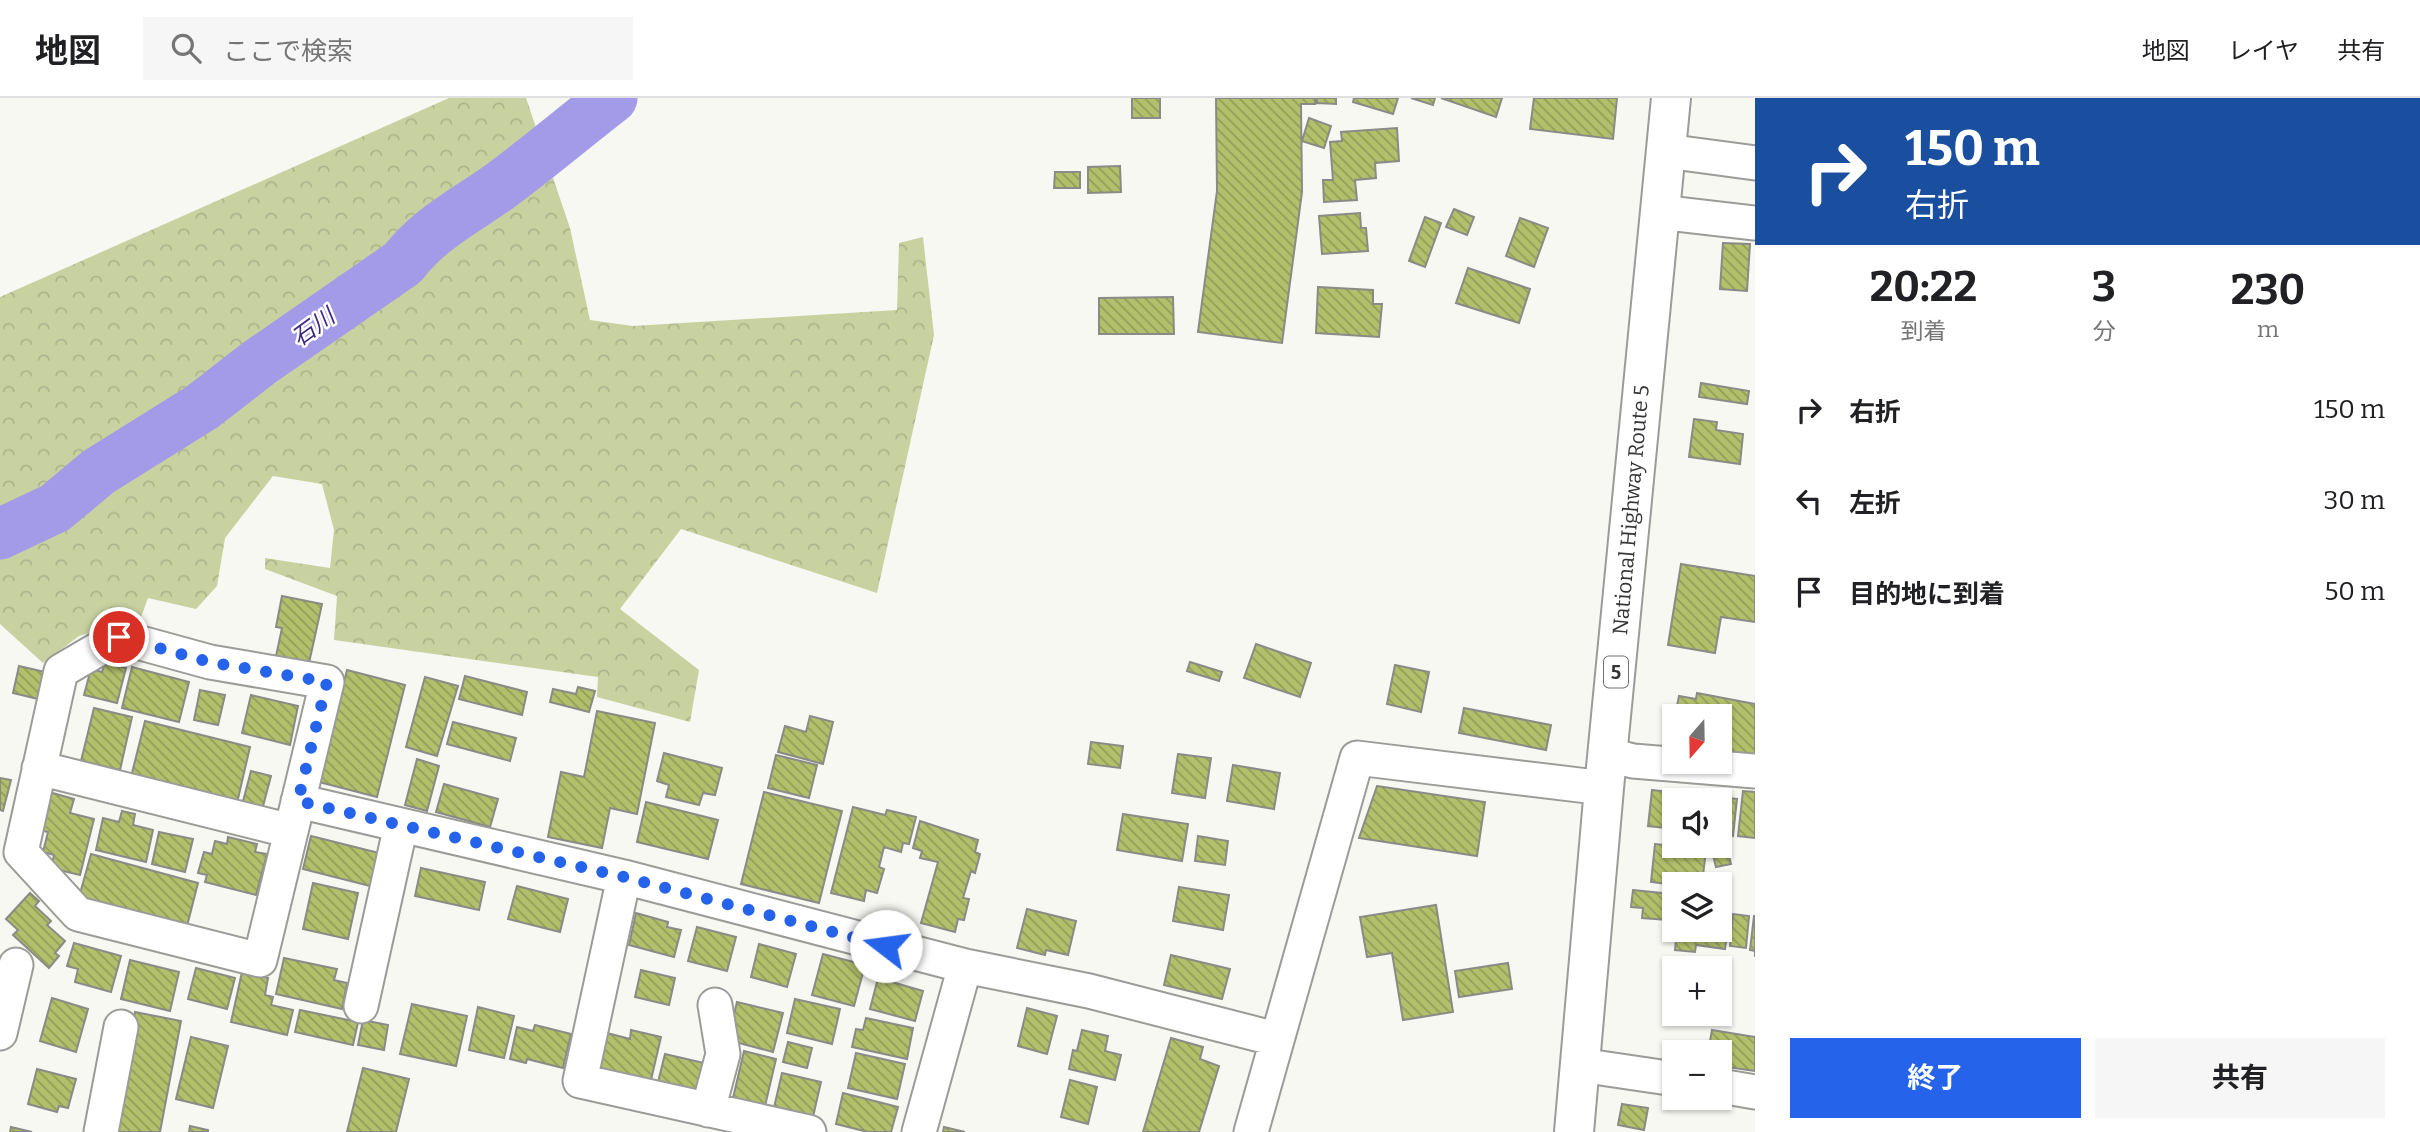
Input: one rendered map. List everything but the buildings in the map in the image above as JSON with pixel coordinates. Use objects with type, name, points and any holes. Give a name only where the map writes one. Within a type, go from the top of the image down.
[{"type":"highway","name":"National Highway Route 5","points":[[1574,1132],[1671,98]]},
{"type":"street","points":[[1665,151],[1755,163]]},
{"type":"street","points":[[1660,212],[1755,223]]},
{"type":"street","points":[[119,637],[209,662],[327,682],[295,816],[260,960],[78,914],[21,852],[61,670],[119,637]]},
{"type":"street","points":[[1251,1132],[1357,758],[1606,772],[1633,761],[1755,771]]},
{"type":"street","points":[[39,768],[295,816],[401,825],[624,877],[965,966],[1089,991],[1276,1039]]},
{"type":"street","points":[[361,1006],[401,825]]},
{"type":"street","points":[[624,877],[580,1081],[809,1132]]},
{"type":"street","points":[[0,1034],[16,965]]},
{"type":"street","points":[[919,1132],[965,966]]},
{"type":"street","points":[[708,1110],[723,1054],[715,1005]]},
{"type":"street","points":[[101,1132],[121,1027]]},
{"type":"street","points":[[1580,1065],[1662,1077]]},
{"type":"street","points":[[1732,1089],[1755,1092]]},
{"type":"green space","points":[[449,98],[526,98],[570,228],[590,320],[633,326],[897,310],[899,243],[923,237],[934,335],[877,593],[681,529],[620,609],[699,670],[690,722],[597,697],[598,677],[334,640],[337,596],[265,569],[265,558],[330,568],[334,530],[322,484],[273,476],[225,538],[217,586],[196,609],[148,598],[141,617],[79,636],[43,663],[0,624],[0,297]]},
{"type":"waterway","name":"石川","points":[[0,534],[55,508],[98,472],[202,407],[260,362],[403,263],[434,232],[511,178],[612,98]]},
{"type":"route","points":[[119,637],[209,662],[327,682],[298,801],[624,877],[886,946]]}]
